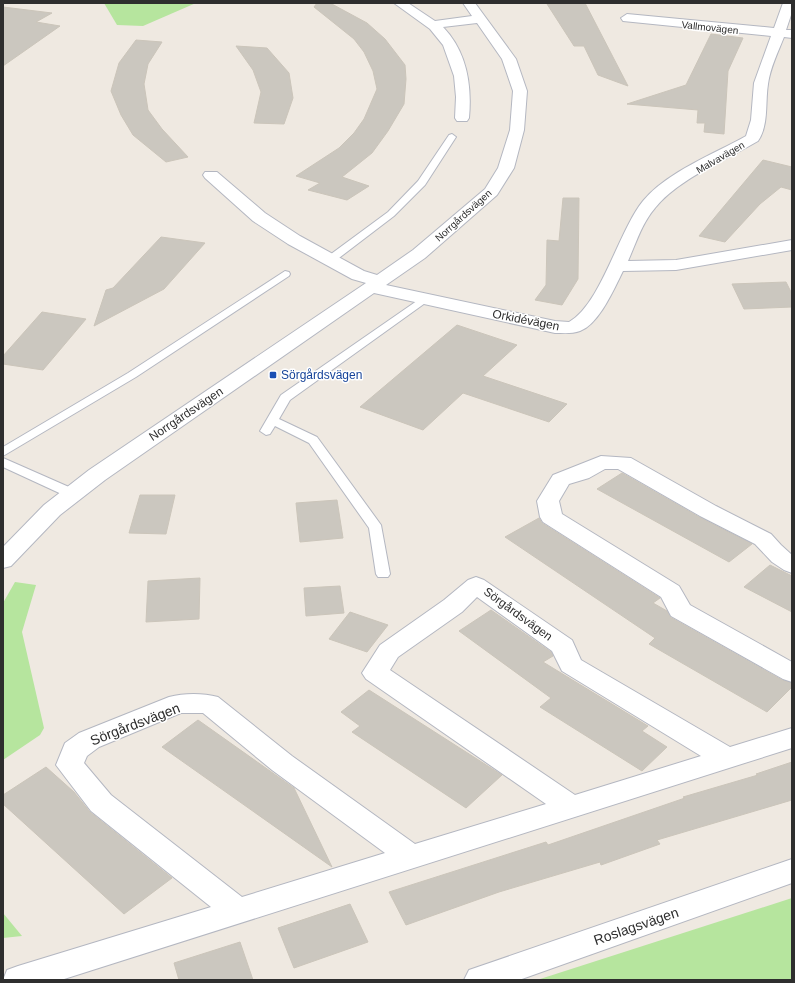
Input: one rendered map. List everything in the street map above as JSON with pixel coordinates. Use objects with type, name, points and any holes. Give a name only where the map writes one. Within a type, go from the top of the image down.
[{"type":"street","points":[[400,3],[432,24],[444,36],[460,67],[464,96],[462,118]]},
{"type":"street","name":"Norrgårdsvägen","points":[[3,561],[52,510],[97,475],[419,254],[491,192],[506,168],[517,130],[520,91],[509,59],[480,20],[470,3]]},
{"type":"street","name":"Malvavägen","points":[[617,266],[641,217],[656,198],[686,177],[753,138],[758,120],[759,89],[785,34],[786,14],[789,3]]},
{"type":"street","name":"Vallmovägen","points":[[627,18],[785,34]]},
{"type":"street","points":[[432,24],[480,20]]},
{"type":"street","points":[[211,175],[259,217],[294,240],[332,259],[376,284]]},
{"type":"street","points":[[617,266],[676,265],[792,245]]},
{"type":"street","name":"Orkidévägen","points":[[376,284],[424,299],[555,326],[573,327],[581,322],[591,311],[617,266]]},
{"type":"street","points":[[792,565],[785,561],[768,546],[763,539],[708,511],[623,463],[601,462],[581,473],[561,480],[548,500],[551,517],[671,592],[680,610],[792,673]]},
{"type":"street","name":"Sörgårdsvägen","points":[[572,807],[375,673],[389,651],[453,606],[476,584],[563,646],[571,665],[726,758]]},
{"type":"street","name":"Sörgårdsvägen","points":[[238,911],[101,804],[70,766],[75,750],[89,740],[178,704],[209,704],[282,763],[411,857]]},
{"type":"street","points":[[18,980],[792,738]]},
{"type":"street","name":"Roslagsvägen","points":[[480,980],[792,872]]},
{"type":"lane","points":[[332,259],[391,214],[422,183],[452,138]]},
{"type":"lane","points":[[3,452],[132,375],[286,274]]},
{"type":"lane","points":[[383,574],[376,528],[313,440],[269,426],[285,398],[424,299]]},
{"type":"lane","points":[[3,462],[73,494]]},
{"type":"green space","points":[[104,3],[196,3],[143,26],[117,25]]},
{"type":"green space","points":[[15,582],[36,585],[22,632],[44,728],[40,735],[3,760],[3,603]]},
{"type":"green space","points":[[792,898],[792,980],[537,980]]},
{"type":"green space","points":[[3,913],[22,936],[3,938]]},
{"type":"building","points":[[317,3],[330,3],[367,23],[385,39],[405,65],[406,79],[404,104],[388,131],[372,153],[342,177],[369,186],[347,200],[308,190],[320,183],[296,176],[339,148],[354,133],[364,119],[377,89],[373,71],[364,52],[354,39],[314,7]]},
{"type":"building","points":[[585,3],[628,86],[598,75],[584,46],[574,46],[547,4]]},
{"type":"building","points":[[3,7],[52,13],[36,22],[60,26],[3,66]]},
{"type":"building","points":[[711,34],[743,38],[728,71],[724,134],[704,132],[705,123],[697,123],[698,110],[627,104],[686,85]]},
{"type":"building","points":[[136,40],[162,42],[148,64],[144,84],[148,110],[162,129],[188,157],[166,162],[133,135],[121,115],[111,91],[119,63]]},
{"type":"building","points":[[236,46],[267,48],[289,73],[293,98],[284,124],[254,123],[261,92],[253,70]]},
{"type":"building","points":[[763,160],[792,167],[792,190],[781,187],[760,204],[725,242],[699,236]]},
{"type":"building","points":[[563,198],[579,198],[578,279],[562,305],[535,300],[546,285],[547,240],[559,241]]},
{"type":"building","points":[[161,237],[205,243],[164,289],[94,326],[106,290],[113,288]]},
{"type":"building","points":[[786,282],[792,294],[792,307],[744,309],[732,284]]},
{"type":"building","points":[[42,312],[86,319],[43,370],[3,364],[3,356]]},
{"type":"building","points":[[457,325],[517,345],[483,376],[567,404],[549,422],[463,393],[423,430],[360,407]]},
{"type":"building","points":[[622,473],[699,517],[752,544],[729,562],[597,489]]},
{"type":"building","points":[[140,495],[175,495],[166,534],[129,533]]},
{"type":"building","points":[[337,500],[343,538],[300,542],[296,503]]},
{"type":"building","points":[[539,518],[542,523],[660,598],[653,603],[667,611],[670,617],[782,680],[792,683],[792,687],[767,712],[649,644],[655,638],[505,537]]},
{"type":"building","points":[[770,565],[792,576],[792,612],[744,587]]},
{"type":"building","points":[[200,578],[199,619],[146,622],[148,581]]},
{"type":"building","points":[[340,586],[344,613],[306,616],[304,588]]},
{"type":"building","points":[[491,610],[551,652],[553,656],[543,662],[648,726],[642,731],[667,747],[642,771],[540,707],[551,698],[459,631]]},
{"type":"building","points":[[350,612],[388,625],[367,652],[329,639]]},
{"type":"building","points":[[369,690],[502,775],[466,808],[352,732],[360,726],[341,712]]},
{"type":"building","points":[[198,720],[294,788],[332,867],[162,747]]},
{"type":"building","points":[[792,762],[792,800],[657,840],[660,844],[601,865],[600,862],[499,892],[406,925],[389,892],[546,842],[548,845],[685,798],[683,797],[758,775],[756,774]]},
{"type":"building","points":[[46,767],[74,792],[90,812],[172,878],[124,914],[3,804],[3,795]]},
{"type":"building","points":[[350,904],[368,942],[294,968],[278,928]]},
{"type":"building","points":[[240,942],[253,980],[179,980],[174,963]]},
{"type":"place","name":"Sörgårdsvägen","points":[[273,375]]}]
